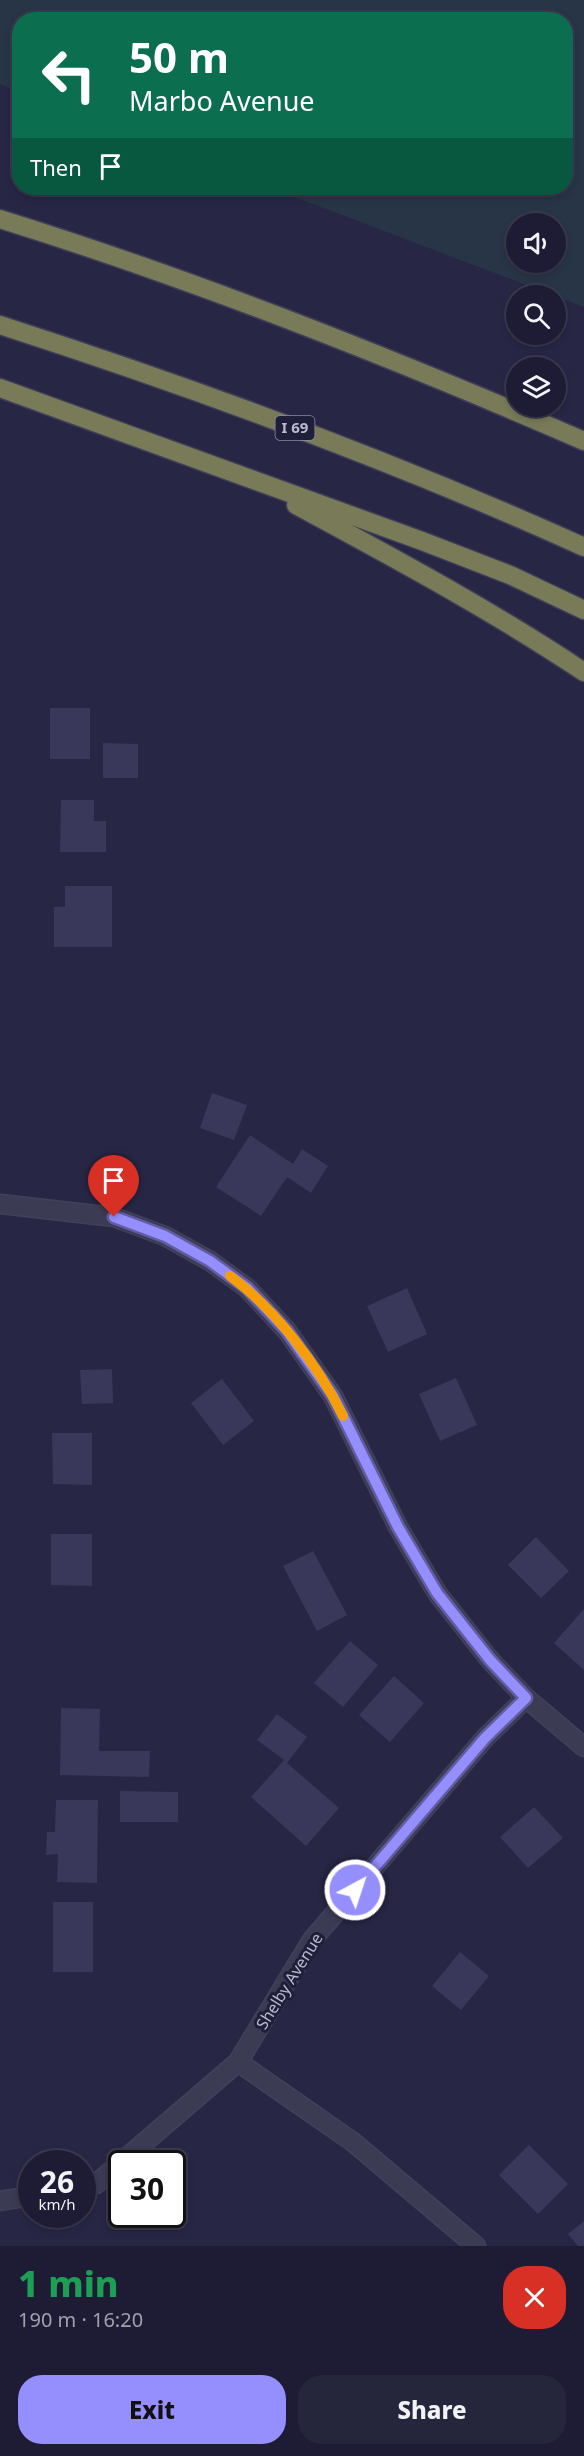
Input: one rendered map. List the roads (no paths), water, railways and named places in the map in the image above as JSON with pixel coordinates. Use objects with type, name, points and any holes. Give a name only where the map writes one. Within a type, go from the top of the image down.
[{"type":"highway","points":[[0,219],[234,299],[392,361],[584,441]]},
{"type":"highway","name":"I 69","points":[[0,325],[202,393],[374,458],[584,548]]},
{"type":"highway","points":[[0,388],[510,575],[584,610]]},
{"type":"highway","points":[[242,476],[426,575],[525,633],[584,672]]},
{"type":"street","points":[[0,1204],[114,1217],[165,1236],[210,1261],[247,1288],[287,1331],[333,1396],[398,1527],[437,1593],[490,1660],[526,1698],[584,1747]]},
{"type":"street","name":"Shelby Avenue","points":[[96,2184],[238,2062],[312,1940],[485,1738],[526,1698]]},
{"type":"street","points":[[238,2062],[353,2142],[476,2246]]},
{"type":"street","points":[[0,2201],[18,2198]]}]
